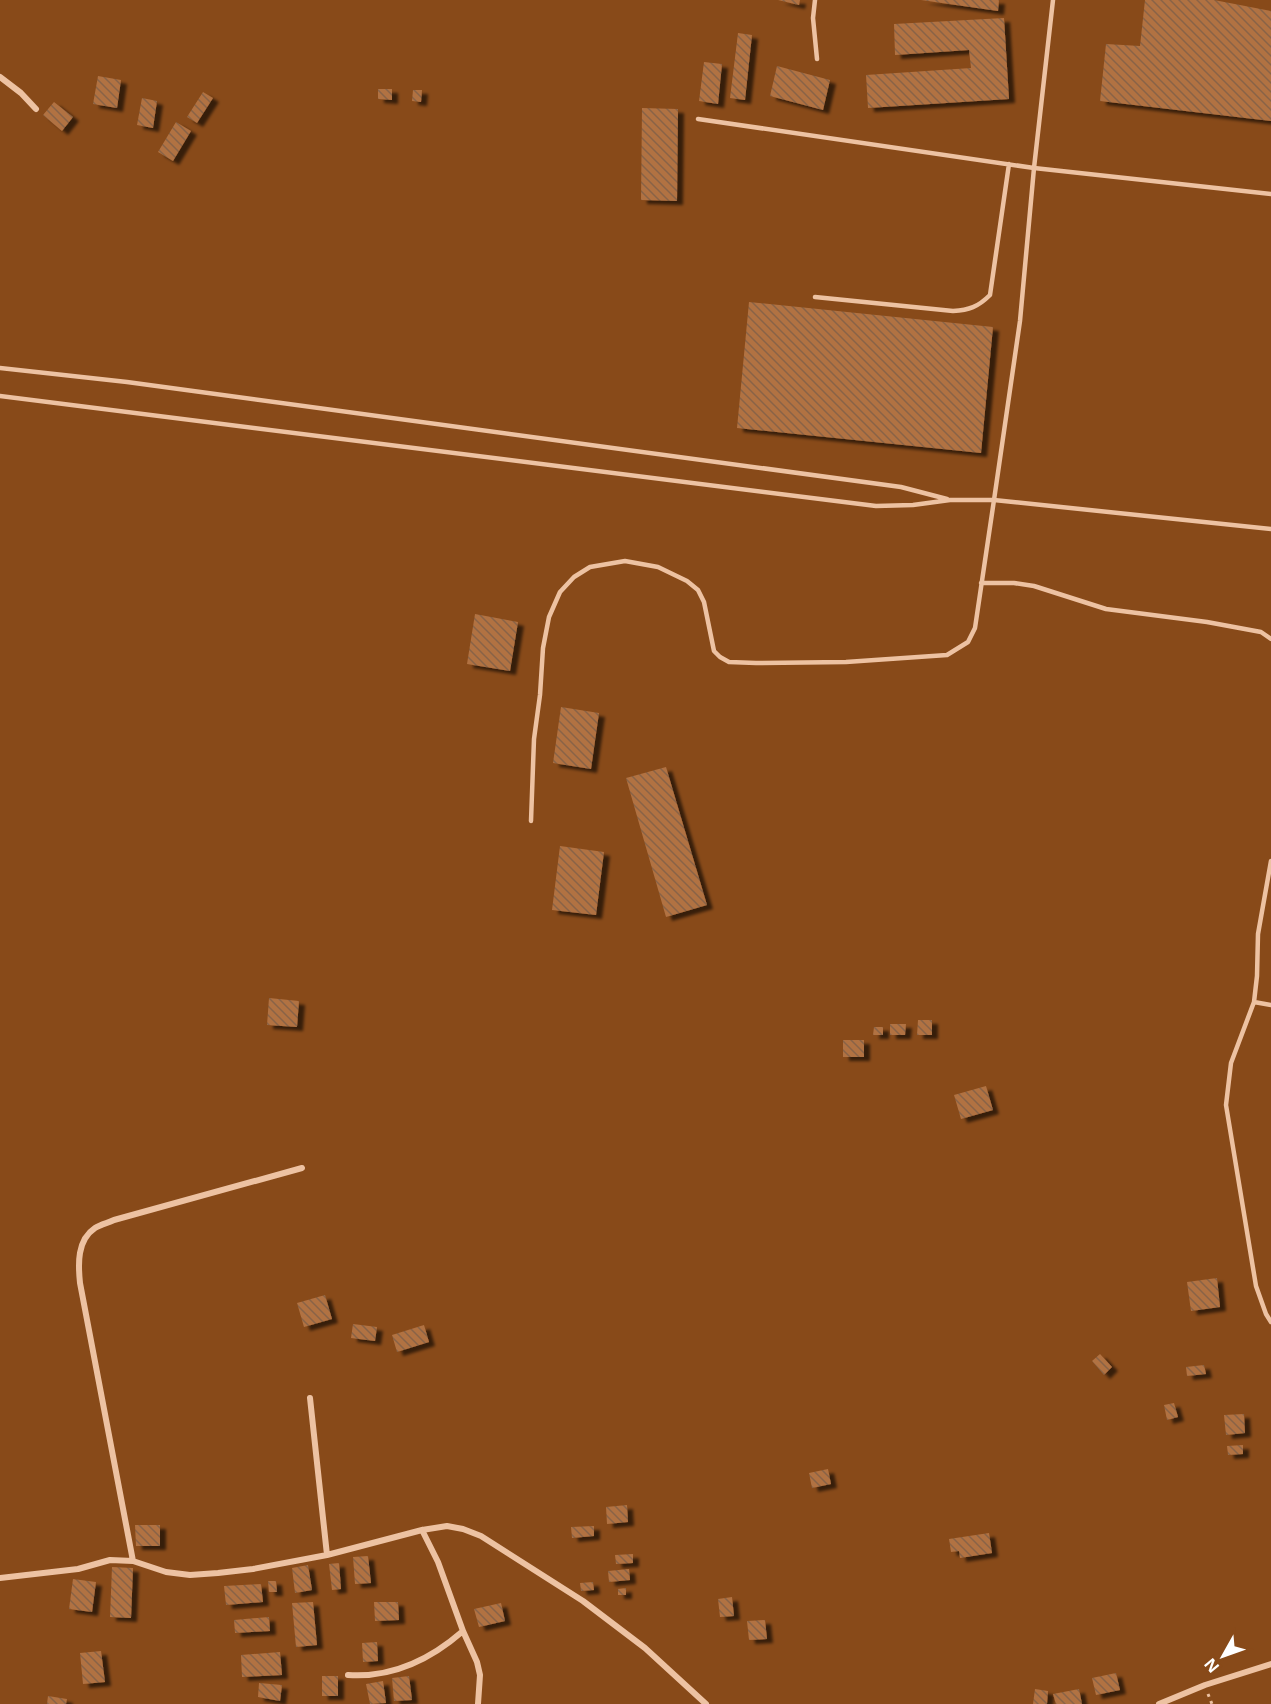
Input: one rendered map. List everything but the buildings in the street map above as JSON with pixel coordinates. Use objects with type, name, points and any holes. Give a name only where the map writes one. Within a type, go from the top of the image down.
[{"type":"street","points":[[0,77],[21,93],[36,110]]},
{"type":"street","points":[[133,1561],[80,1283],[78,1267],[80,1252],[86,1238],[95,1228],[114,1220],[302,1168]]},
{"type":"street","points":[[310,1398],[327,1555]]},
{"type":"street","points":[[0,1578],[78,1569],[110,1560],[133,1561],[166,1572],[190,1575],[253,1569],[327,1555],[422,1530],[447,1526],[463,1528],[501,1548],[583,1601],[636,1641],[706,1704]]},
{"type":"street","points":[[422,1530],[438,1562],[477,1662],[480,1675],[478,1704]]},
{"type":"street","points":[[348,1675],[372,1675],[404,1667],[429,1657],[464,1631]]},
{"type":"street","points":[[1159,1704],[1204,1685],[1271,1664]]},
{"type":"lane","points":[[815,0],[813,18],[817,59]]},
{"type":"lane","points":[[531,821],[534,738],[543,648],[549,617],[560,592],[590,567],[625,561],[658,567],[687,581],[698,590],[704,602],[714,651],[729,662],[846,662],[947,655],[968,642],[975,628],[1020,321],[1053,0]]},
{"type":"lane","points":[[698,119],[1009,165],[1271,194]]},
{"type":"lane","points":[[814,297],[953,311],[969,310],[980,305],[990,295],[1009,165]]},
{"type":"lane","points":[[0,368],[138,384],[901,487],[950,500]]},
{"type":"lane","points":[[0,396],[876,506],[913,505],[950,500],[994,500],[1271,529]]},
{"type":"lane","points":[[981,583],[1014,583],[1034,586],[1106,609],[1207,621],[1260,632],[1271,639]]},
{"type":"lane","points":[[1271,861],[1258,934],[1254,1002],[1231,1063],[1226,1105],[1256,1286],[1271,1322]]},
{"type":"lane","points":[[1254,1002],[1271,1005]]}]
